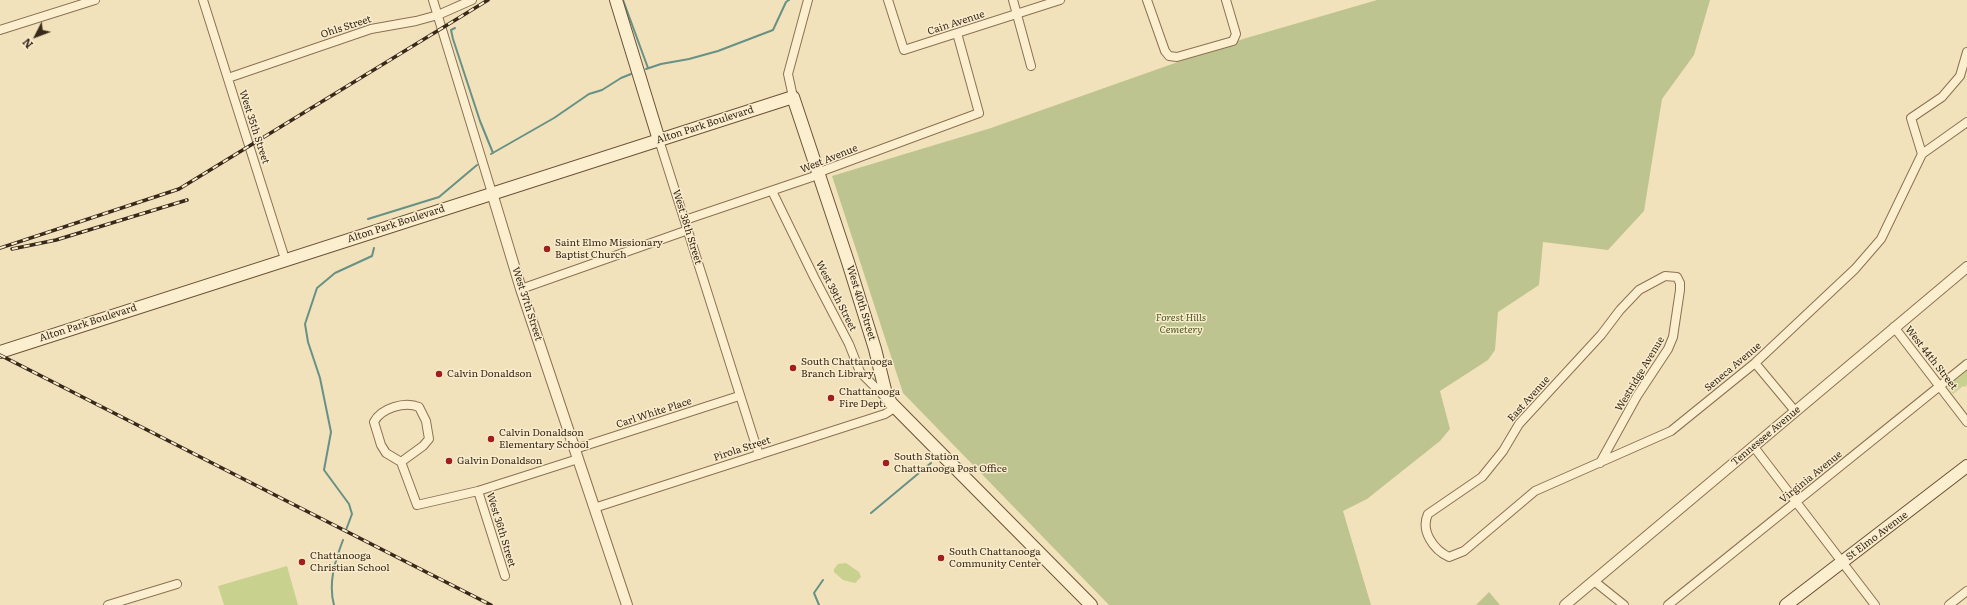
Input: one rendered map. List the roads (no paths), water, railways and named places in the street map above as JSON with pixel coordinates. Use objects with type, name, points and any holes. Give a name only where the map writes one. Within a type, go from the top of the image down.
[{"type":"main road","name":"West 38th Street","points":[[616,0],[659,140]]},
{"type":"main road","name":"Alton Park Boulevard","points":[[0,352],[285,259],[793,97]]},
{"type":"main road","name":"West 40th Street","points":[[793,97],[875,349],[886,394],[893,405],[1091,605]]},
{"type":"main road","name":"St Elmo Avenue","points":[[1786,605],[1967,466]]},
{"type":"street","points":[[0,30],[95,0]]},
{"type":"street","name":"West 35th Street","points":[[203,0],[285,259]]},
{"type":"street","name":"West 37th Street","points":[[433,0],[521,289],[627,605]]},
{"type":"street","name":"Ohls Street","points":[[228,78],[372,29],[416,21],[438,15],[472,0]]},
{"type":"street","name":"West 40th Street","points":[[793,97],[788,74],[808,0]]},
{"type":"street","name":"Cain Avenue","points":[[888,0],[904,50],[1060,0]]},
{"type":"street","points":[[1013,0],[1031,66]]},
{"type":"street","points":[[1147,0],[1164,51],[1169,56],[1177,57],[1234,40],[1236,34],[1226,0]]},
{"type":"street","name":"West Avenue","points":[[685,220],[772,191],[979,113],[957,33]]},
{"type":"street","points":[[1922,154],[1911,118],[1942,97],[1960,76],[1967,52]]},
{"type":"street","name":"Seneca Avenue","points":[[1449,557],[1464,551],[1535,491],[1671,431],[1756,363],[1856,269],[1881,239],[1922,154],[1967,122]]},
{"type":"street","name":"West 38th Street","points":[[659,140],[758,455]]},
{"type":"street","name":"West 39th Street","points":[[772,191],[849,344],[860,372],[893,405]]},
{"type":"street","points":[[521,289],[688,230]]},
{"type":"street","name":"Tennessee Avenue","points":[[1565,605],[1967,267]]},
{"type":"street","name":"East Avenue","points":[[1449,557],[1439,553],[1428,536],[1426,524],[1428,514],[1482,477],[1503,451],[1519,424],[1601,335],[1620,310],[1639,290],[1665,276],[1677,277],[1680,283],[1680,290]]},
{"type":"street","name":"Westridge Avenue","points":[[1600,463],[1638,396],[1668,349],[1673,337],[1680,290]]},
{"type":"street","name":"West 44th Street","points":[[1894,327],[1967,422]]},
{"type":"street","points":[[1756,363],[1795,411]]},
{"type":"street","name":"Virginia Avenue","points":[[1668,605],[1967,364]]},
{"type":"street","name":"Carl White Place","points":[[575,449],[739,396]]},
{"type":"street","points":[[401,462],[423,446],[429,438],[426,421],[419,406],[411,403],[390,409],[378,415],[374,422],[381,445],[386,453],[401,462],[417,505],[478,491],[578,459]]},
{"type":"street","name":"Pirola Street","points":[[594,508],[885,414],[893,405]]},
{"type":"street","points":[[1754,447],[1876,605]]},
{"type":"street","name":"West 36th Street","points":[[478,491],[505,576]]},
{"type":"street","points":[[1594,581],[1624,605]]},
{"type":"street","points":[[108,605],[177,584]]},
{"type":"street","points":[[1949,605],[1967,592]]},
{"type":"waterway","points":[[623,0],[648,68]]},
{"type":"waterway","points":[[646,69],[661,64],[689,59],[718,51],[773,30],[786,2],[789,0]]},
{"type":"waterway","points":[[455,28],[451,30],[453,39],[480,121],[493,153]]},
{"type":"waterway","points":[[491,154],[554,118],[589,94],[602,90],[621,78],[631,74]]},
{"type":"waterway","points":[[368,219],[439,197],[477,165]]},
{"type":"waterway","points":[[346,530],[352,514],[349,504],[324,470],[331,432],[320,378],[308,342],[305,324],[317,288],[335,273],[372,256],[374,248]]},
{"type":"waterway","points":[[871,513],[931,463]]},
{"type":"waterway","points":[[334,605],[332,597],[333,572],[343,540]]},
{"type":"waterway","points":[[819,605],[814,593],[823,580]]},
{"type":"railway","points":[[0,248],[179,189],[488,0]]},
{"type":"railway","points":[[12,249],[56,240],[187,200]]},
{"type":"railway","points":[[0,355],[491,605]]},
{"type":"place","name":"Saint Elmo Missionary Baptist Church","points":[[547,249]]},
{"type":"place","name":"South Chattanooga Branch Library","points":[[793,368]]},
{"type":"place","name":"Calvin Donaldson","points":[[439,374]]},
{"type":"place","name":"Chattanooga Fire Dept.","points":[[831,398]]},
{"type":"place","name":"Calvin Donaldson Elementary School","points":[[491,439]]},
{"type":"place","name":"Galvin Donaldson","points":[[449,461]]},
{"type":"place","name":"South Station Chattanooga Post Office","points":[[886,463]]},
{"type":"place","name":"South Chattanooga Community Center","points":[[941,558]]},
{"type":"place","name":"Chattanooga Christian School","points":[[302,562]]},
{"type":"park label","name":"Forest Hills Cemetery","points":[[1181,324]]}]
